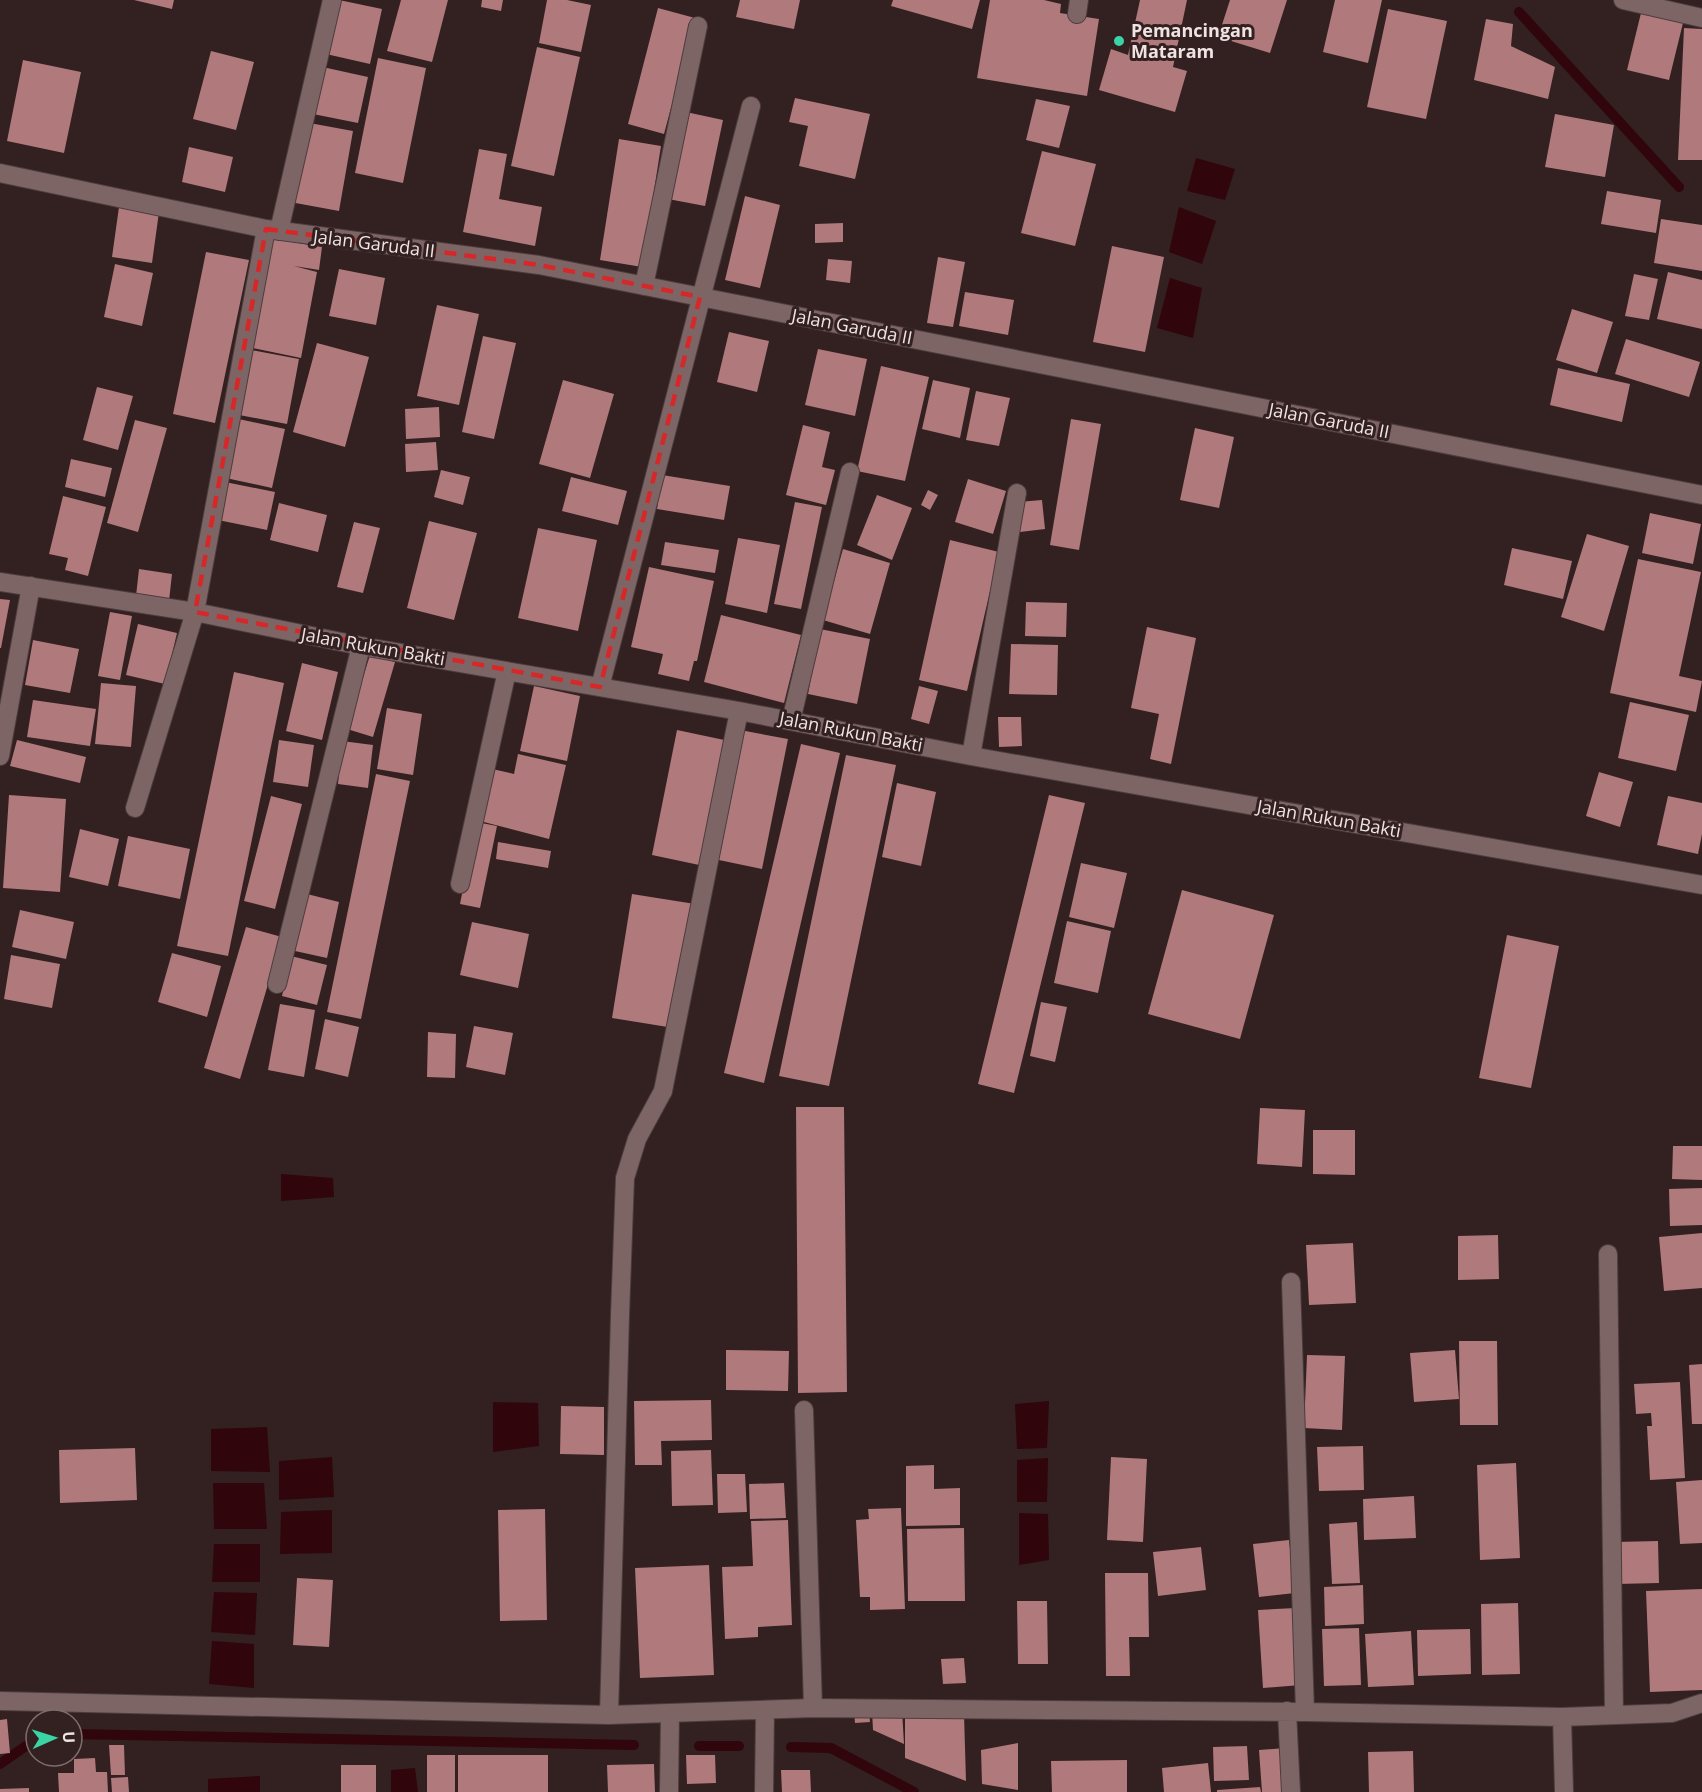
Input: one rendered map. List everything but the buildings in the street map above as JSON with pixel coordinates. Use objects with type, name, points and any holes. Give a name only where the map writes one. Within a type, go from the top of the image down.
[{"type":"street","points":[[135,807],[195,612],[272,230],[332,0]]},
{"type":"street","points":[[1623,0],[1702,18]]},
{"type":"street","points":[[644,286],[698,26]]},
{"type":"street","points":[[600,687],[751,106]]},
{"type":"street","name":"Jalan Garuda II","points":[[0,173],[272,230],[539,266],[1702,495]]},
{"type":"street","points":[[791,721],[850,472]]},
{"type":"street","points":[[971,756],[1017,493]]},
{"type":"street","name":"Jalan Rukun Bakti","points":[[0,582],[195,612],[361,646],[739,711],[971,756],[1702,885]]},
{"type":"street","points":[[0,756],[31,586]]},
{"type":"street","points":[[277,984],[361,646]]},
{"type":"street","points":[[460,884],[507,671]]},
{"type":"street","points":[[609,1715],[625,1178],[637,1139],[663,1091],[739,711]]},
{"type":"street","points":[[1608,1254],[1614,1714]]},
{"type":"street","points":[[1291,1282],[1305,1712]]},
{"type":"street","points":[[804,1410],[813,1708]]},
{"type":"street","points":[[0,1701],[609,1715],[813,1708],[1305,1712],[1562,1717],[1672,1713],[1702,1703]]},
{"type":"street","points":[[764,1792],[765,1710]]},
{"type":"street","points":[[1287,1712],[1291,1792]]},
{"type":"street","points":[[669,1792],[670,1713]]},
{"type":"street","points":[[1562,1717],[1564,1792]]},
{"type":"highlighted area","points":[[266,229],[539,265],[700,297],[600,687],[195,612]]},
{"type":"shaded area","points":[[1196,158],[1235,169],[1225,200],[1187,191]]},
{"type":"shaded area","points":[[1179,207],[1216,221],[1202,264],[1169,252]]},
{"type":"shaded area","points":[[1170,278],[1202,288],[1193,338],[1157,328]]},
{"type":"shaded area","points":[[281,1174],[333,1178],[334,1197],[281,1201]]},
{"type":"shaded area","points":[[1049,1401],[1047,1448],[1017,1449],[1015,1404]]},
{"type":"shaded area","points":[[493,1402],[538,1403],[539,1446],[493,1452]]},
{"type":"shaded area","points":[[267,1427],[270,1472],[211,1471],[211,1429]]},
{"type":"shaded area","points":[[332,1457],[334,1497],[279,1500],[279,1461]]},
{"type":"shaded area","points":[[1048,1458],[1047,1502],[1017,1502],[1017,1460]]},
{"type":"shaded area","points":[[213,1483],[264,1483],[267,1529],[214,1529]]},
{"type":"shaded area","points":[[332,1510],[332,1553],[280,1554],[281,1512]]},
{"type":"shaded area","points":[[1019,1513],[1048,1514],[1049,1560],[1019,1565]]},
{"type":"shaded area","points":[[214,1544],[260,1544],[260,1582],[212,1582]]},
{"type":"shaded area","points":[[214,1592],[257,1593],[255,1635],[211,1632]]},
{"type":"shaded area","points":[[212,1641],[254,1644],[254,1688],[209,1684]]},
{"type":"shaded area","points":[[415,1768],[418,1792],[391,1792],[391,1770]]},
{"type":"shaded area","points":[[260,1776],[260,1792],[208,1792],[208,1779]]},
{"type":"waterway","points":[[1519,12],[1679,187]]},
{"type":"waterway","points":[[84,1734],[634,1745]]},
{"type":"waterway","points":[[699,1746],[739,1746]]},
{"type":"waterway","points":[[0,1764],[24,1747]]},
{"type":"waterway","points":[[791,1747],[831,1748],[914,1792]]},
{"type":"place","name":"Pemancingan Mataram","points":[[1119,41]]}]
